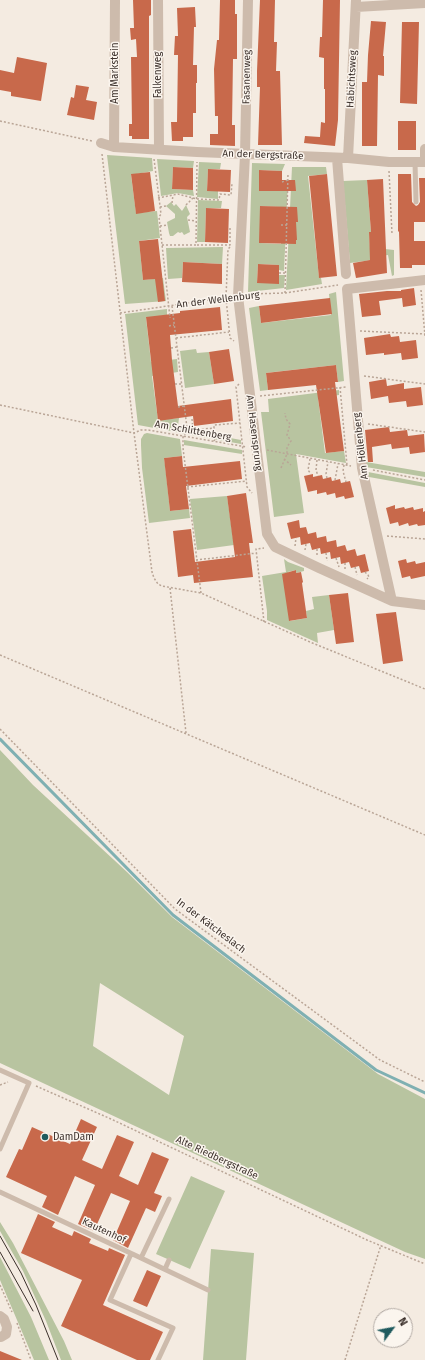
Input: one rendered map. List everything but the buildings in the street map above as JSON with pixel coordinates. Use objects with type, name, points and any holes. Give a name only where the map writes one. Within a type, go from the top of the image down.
[{"type":"street","name":"Am Markstein","points":[[114,147],[115,0]]},
{"type":"street","name":"Falkenweg","points":[[156,153],[158,0]]},
{"type":"street","name":"Fasanenweg","points":[[245,155],[248,0]]},
{"type":"street","points":[[356,4],[425,3]]},
{"type":"street","name":"Habichtsweg","points":[[348,158],[356,4]]},
{"type":"street","name":"An der Bergstraße","points":[[101,143],[114,147],[156,153],[197,152],[348,158],[389,162],[422,162]]},
{"type":"street","points":[[422,162],[425,149]]},
{"type":"street","name":"Am Hasensprung","points":[[245,155],[238,296],[267,534],[276,547],[392,601],[425,606]]},
{"type":"street","points":[[337,158],[346,274]]},
{"type":"street","points":[[343,287],[422,281]]},
{"type":"street","name":"Am Höllenberg","points":[[343,287],[351,330],[362,468],[392,601]]},
{"type":"street","points":[[0,1316],[4,1318],[7,1327],[6,1334],[1,1338],[0,1337]]},
{"type":"lane","points":[[416,202],[422,162]]},
{"type":"lane","points":[[0,1070],[29,1083],[0,1149]]},
{"type":"lane","name":"Kautenhof","points":[[0,1192],[208,1290]]},
{"type":"lane","points":[[141,1258],[169,1199]]},
{"type":"lane","points":[[131,1254],[110,1300],[173,1328],[158,1360]]},
{"type":"lane","points":[[165,1270],[170,1260]]},
{"type":"path","points":[[0,121],[101,143],[134,433],[152,572],[158,584],[201,594],[310,642],[425,689]]},
{"type":"path","points":[[196,245],[197,152]]},
{"type":"path","points":[[156,153],[158,198],[161,214],[159,217],[170,318]]},
{"type":"path","points":[[389,162],[392,234]]},
{"type":"path","points":[[285,293],[288,173]]},
{"type":"path","points":[[282,182],[288,180]]},
{"type":"path","points":[[158,198],[178,194],[197,199],[219,200],[220,194],[231,195],[232,183],[230,184]]},
{"type":"path","points":[[172,203],[173,195]]},
{"type":"path","points":[[186,206],[193,198]]},
{"type":"path","points":[[160,207],[166,206]]},
{"type":"path","points":[[188,220],[196,221]]},
{"type":"path","points":[[160,226],[168,225]]},
{"type":"path","points":[[281,225],[287,225]]},
{"type":"path","points":[[162,245],[230,245],[230,226]]},
{"type":"path","points":[[279,273],[286,273]]},
{"type":"path","points":[[351,330],[425,335],[422,281]]},
{"type":"path","name":"An der Wellenburg","points":[[120,314],[238,296],[343,287]]},
{"type":"path","points":[[172,306],[187,428],[182,437],[187,487],[201,594]]},
{"type":"path","points":[[168,326],[174,325]]},
{"type":"path","points":[[176,338],[203,333],[229,332]]},
{"type":"path","points":[[171,348],[177,347]]},
{"type":"path","points":[[354,375],[425,384]]},
{"type":"path","points":[[175,384],[182,384]]},
{"type":"path","points":[[258,396],[355,386]]},
{"type":"path","points":[[340,387],[346,465],[342,471],[346,482]]},
{"type":"path","name":"Am Schlittenberg","points":[[0,405],[134,433],[140,430],[148,430],[296,456]]},
{"type":"path","points":[[178,407],[184,406]]},
{"type":"path","points":[[281,468],[287,447],[291,442],[287,435],[290,424],[286,419],[285,413]]},
{"type":"path","points":[[192,419],[193,430],[240,423]]},
{"type":"path","points":[[358,422],[425,432]]},
{"type":"path","points":[[214,426],[214,442]]},
{"type":"path","points":[[310,459],[308,470],[311,474]]},
{"type":"path","points":[[284,460],[291,465]]},
{"type":"path","points":[[317,460],[316,470],[318,476]]},
{"type":"path","points":[[327,478],[326,474],[328,462]]},
{"type":"path","points":[[335,480],[338,464]]},
{"type":"path","points":[[187,487],[247,481]]},
{"type":"path","points":[[378,536],[425,539]]},
{"type":"path","points":[[295,546],[296,538]]},
{"type":"path","points":[[292,545],[305,551],[306,544]]},
{"type":"path","points":[[264,548],[256,549],[264,622]]},
{"type":"path","points":[[317,549],[317,556]]},
{"type":"path","points":[[196,560],[257,553]]},
{"type":"path","points":[[311,554],[327,561],[326,553]]},
{"type":"path","points":[[336,558],[339,567]]},
{"type":"path","points":[[333,564],[345,570],[345,563]]},
{"type":"path","points":[[355,567],[358,575]]},
{"type":"path","points":[[351,572],[372,582]]},
{"type":"path","points":[[365,572],[369,577],[366,580]]},
{"type":"path","points":[[170,588],[186,733]]},
{"type":"path","points":[[0,655],[425,835]]},
{"type":"path","name":"In der Kätcheslach","points":[[0,729],[175,909],[380,1060],[425,1082]]},
{"type":"path","name":"Alte Riedbergstraße","points":[[29,1083],[111,1119],[368,1240],[425,1264]]},
{"type":"path","points":[[345,1360],[381,1245]]},
{"type":"green space","points":[[107,155],[152,158],[153,171],[131,175],[136,213],[157,211],[160,238],[139,241],[143,280],[163,278],[166,301],[125,304]]},
{"type":"green space","points":[[157,159],[194,161],[193,168],[173,167],[172,189],[193,190],[194,196],[178,193],[161,196]]},
{"type":"green space","points":[[199,162],[221,163],[220,169],[208,169],[207,191],[218,191],[218,199],[197,197]]},
{"type":"green space","points":[[252,163],[285,164],[282,171],[259,170],[259,191],[282,191],[288,184],[286,222],[281,222],[282,207],[260,206],[260,243],[281,244],[281,227],[286,228],[284,271],[279,270],[279,265],[258,264],[257,282],[279,283],[279,275],[285,275],[284,288],[248,292]]},
{"type":"green space","points":[[292,167],[326,167],[327,174],[308,176],[319,277],[321,278],[322,284],[286,290]]},
{"type":"green space","points":[[367,180],[371,232],[369,232],[370,249],[394,250],[394,275],[392,276],[388,255],[379,256],[379,259],[350,263],[343,181]]},
{"type":"green space","points":[[198,200],[222,201],[221,208],[206,208],[205,242],[197,242]]},
{"type":"green space","points":[[171,202],[174,206],[176,204],[182,211],[186,205],[190,214],[187,217],[190,232],[184,235],[182,232],[178,232],[173,236],[170,236],[167,222],[175,218],[175,214],[166,206]]},
{"type":"green space","points":[[223,247],[222,264],[183,262],[182,278],[168,279],[166,248]]},
{"type":"green space","points":[[336,292],[344,381],[338,382],[336,365],[274,372],[266,373],[268,390],[260,391],[249,308],[259,306],[261,323],[331,315],[329,294]]},
{"type":"green space","points":[[167,309],[167,315],[146,318],[151,362],[177,359],[178,372],[152,376],[158,420],[179,418],[178,426],[193,431],[241,440],[241,444],[138,425],[125,314]]},
{"type":"green space","points":[[196,349],[197,353],[209,352],[214,384],[185,388],[180,351]]},
{"type":"green space","points":[[339,390],[339,395],[318,398],[325,453],[344,451],[346,463],[296,454],[304,513],[274,517],[261,412],[269,412],[268,399]]},
{"type":"green space","points":[[147,433],[180,439],[182,456],[164,458],[170,511],[189,509],[190,518],[149,523],[142,468],[141,445],[141,439],[144,434]]},
{"type":"green space","points":[[184,440],[242,450],[242,454],[184,445]]},
{"type":"green space","points":[[366,462],[425,472],[425,477],[366,467]]},
{"type":"green space","points":[[368,472],[425,483],[425,487],[369,477]]},
{"type":"green space","points":[[227,496],[234,545],[197,550],[190,499]]},
{"type":"green space","points":[[284,559],[304,568],[304,571],[296,573],[296,570],[288,572],[290,621],[307,618],[306,611],[314,609],[312,597],[329,595],[334,630],[317,633],[318,643],[267,620],[262,576],[286,572]]},
{"type":"green space","points":[[0,750],[33,785],[127,872],[172,917],[378,1074],[425,1099],[425,1259],[405,1252],[0,1063]],"holes":[[[100,983],[184,1036],[169,1095],[93,1046]]]},
{"type":"green space","points":[[191,1176],[225,1191],[190,1269],[156,1254]]},
{"type":"green space","points":[[0,1222],[13,1243],[64,1341],[72,1360],[61,1360],[46,1321],[23,1271],[0,1231]]},
{"type":"green space","points":[[211,1249],[254,1253],[246,1360],[203,1360]]},
{"type":"green space","points":[[0,1257],[31,1317],[49,1360],[34,1360],[0,1280]]},
{"type":"waterway","points":[[0,739],[173,915],[376,1070],[425,1093]]},
{"type":"tram line","points":[[0,1236],[21,1273],[36,1305],[58,1360]]},
{"type":"tram line","points":[[0,1252],[33,1311]]},
{"type":"place","name":"DamDam","points":[[45,1137]]}]
